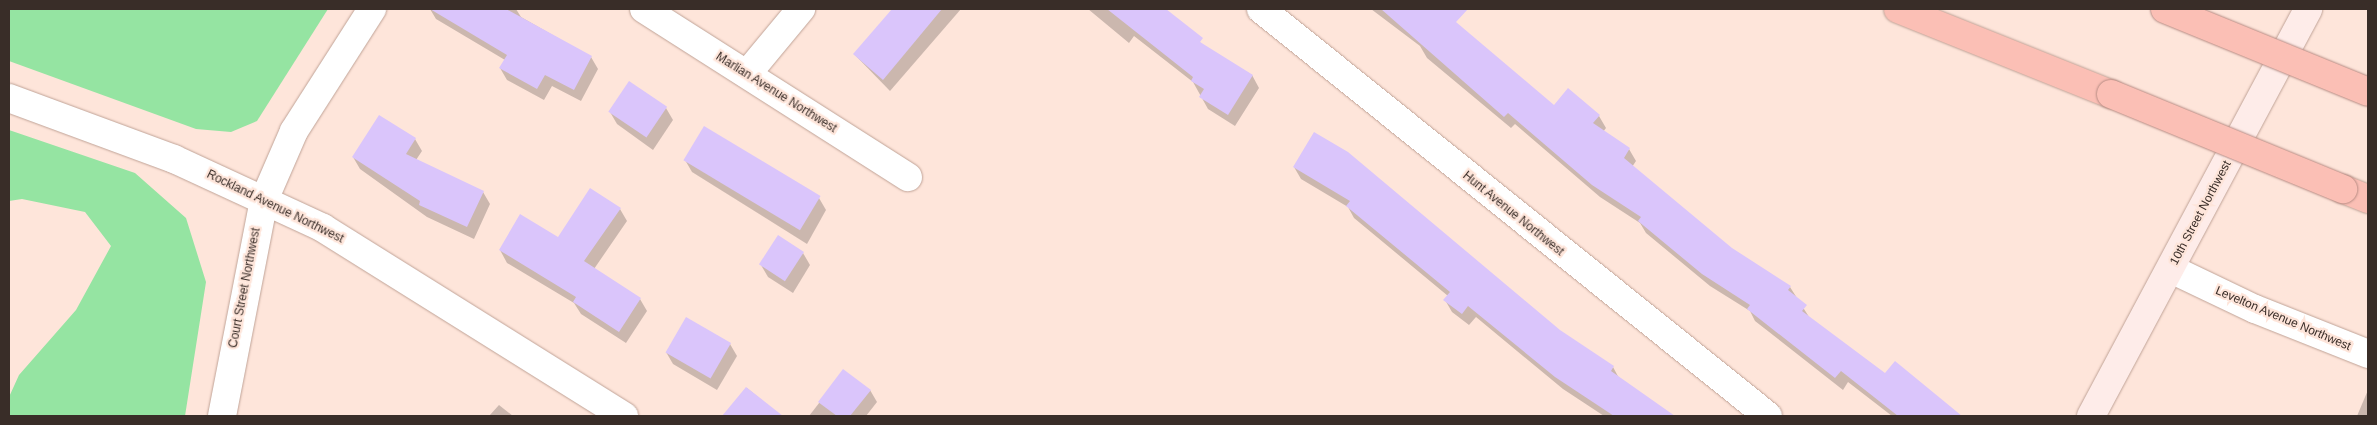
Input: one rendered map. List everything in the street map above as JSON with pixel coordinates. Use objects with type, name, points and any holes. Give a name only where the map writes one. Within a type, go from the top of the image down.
[{"type":"highway","points":[[1898,9],[2368,199]]},
{"type":"highway","points":[[2165,9],[2368,92]]},
{"type":"main road","name":"10th Street Northwest","points":[[2091,416],[2308,9]]},
{"type":"street","name":"Court Street Northwest","points":[[222,416],[264,200],[294,131],[372,9]]},
{"type":"street","name":"Marlian Avenue Northwest","points":[[644,9],[908,176]]},
{"type":"street","points":[[747,74],[801,9]]},
{"type":"street","name":"Hunt Avenue Northwest","points":[[1261,9],[1768,416]]},
{"type":"street","name":"Rockland Avenue Northwest","points":[[9,98],[174,159],[324,228],[399,273],[624,416]]},
{"type":"street","name":"Levelton Avenue Northwest","points":[[2171,269],[2255,309],[2368,354]]},
{"type":"green space","points":[[9,9],[328,9],[257,121],[231,132],[196,129],[9,61]]},
{"type":"green space","points":[[9,130],[135,173],[186,218],[206,282],[185,416],[9,416],[9,397],[19,375],[76,310],[111,246],[85,212],[22,199],[9,201]]},
{"type":"building","points":[[430,9],[506,9],[592,56],[574,90],[545,75],[537,89],[499,68],[507,55]]},
{"type":"building","points":[[892,9],[942,9],[883,80],[853,54]]},
{"type":"building","points":[[1107,9],[1166,9],[1203,38],[1200,42],[1253,75],[1228,115],[1199,97],[1204,89],[1191,81],[1193,77]]},
{"type":"building","points":[[1381,9],[1468,9],[1456,22],[1554,105],[1568,88],[1600,115],[1593,123],[1630,148],[1624,158],[1732,248],[1791,286],[1788,290],[1807,305],[1802,311],[1885,373],[1895,361],[1962,416],[1898,416],[1841,371],[1835,378],[1747,309],[1750,305],[1702,274],[1638,221],[1641,217],[1592,185],[1508,113],[1504,117]]},
{"type":"building","points":[[629,81],[667,107],[646,137],[608,112]]},
{"type":"building","points":[[379,115],[416,138],[406,154],[484,191],[467,227],[419,205],[420,201],[352,157]]},
{"type":"building","points":[[704,126],[821,196],[800,230],[683,160]]},
{"type":"building","points":[[1314,132],[1348,152],[1560,330],[1614,366],[1611,371],[1675,416],[1614,416],[1555,377],[1468,306],[1462,314],[1443,300],[1450,292],[1346,206],[1350,201],[1293,167]]},
{"type":"building","points":[[590,188],[621,208],[584,261],[641,298],[619,332],[573,302],[576,297],[499,250],[520,214],[558,237]]},
{"type":"building","points":[[778,235],[804,252],[785,281],[759,264]]},
{"type":"building","points":[[686,317],[731,343],[711,379],[666,353]]},
{"type":"building","points":[[843,369],[871,390],[850,416],[837,416],[818,402]]},
{"type":"building","points":[[746,387],[783,416],[722,416]]}]
